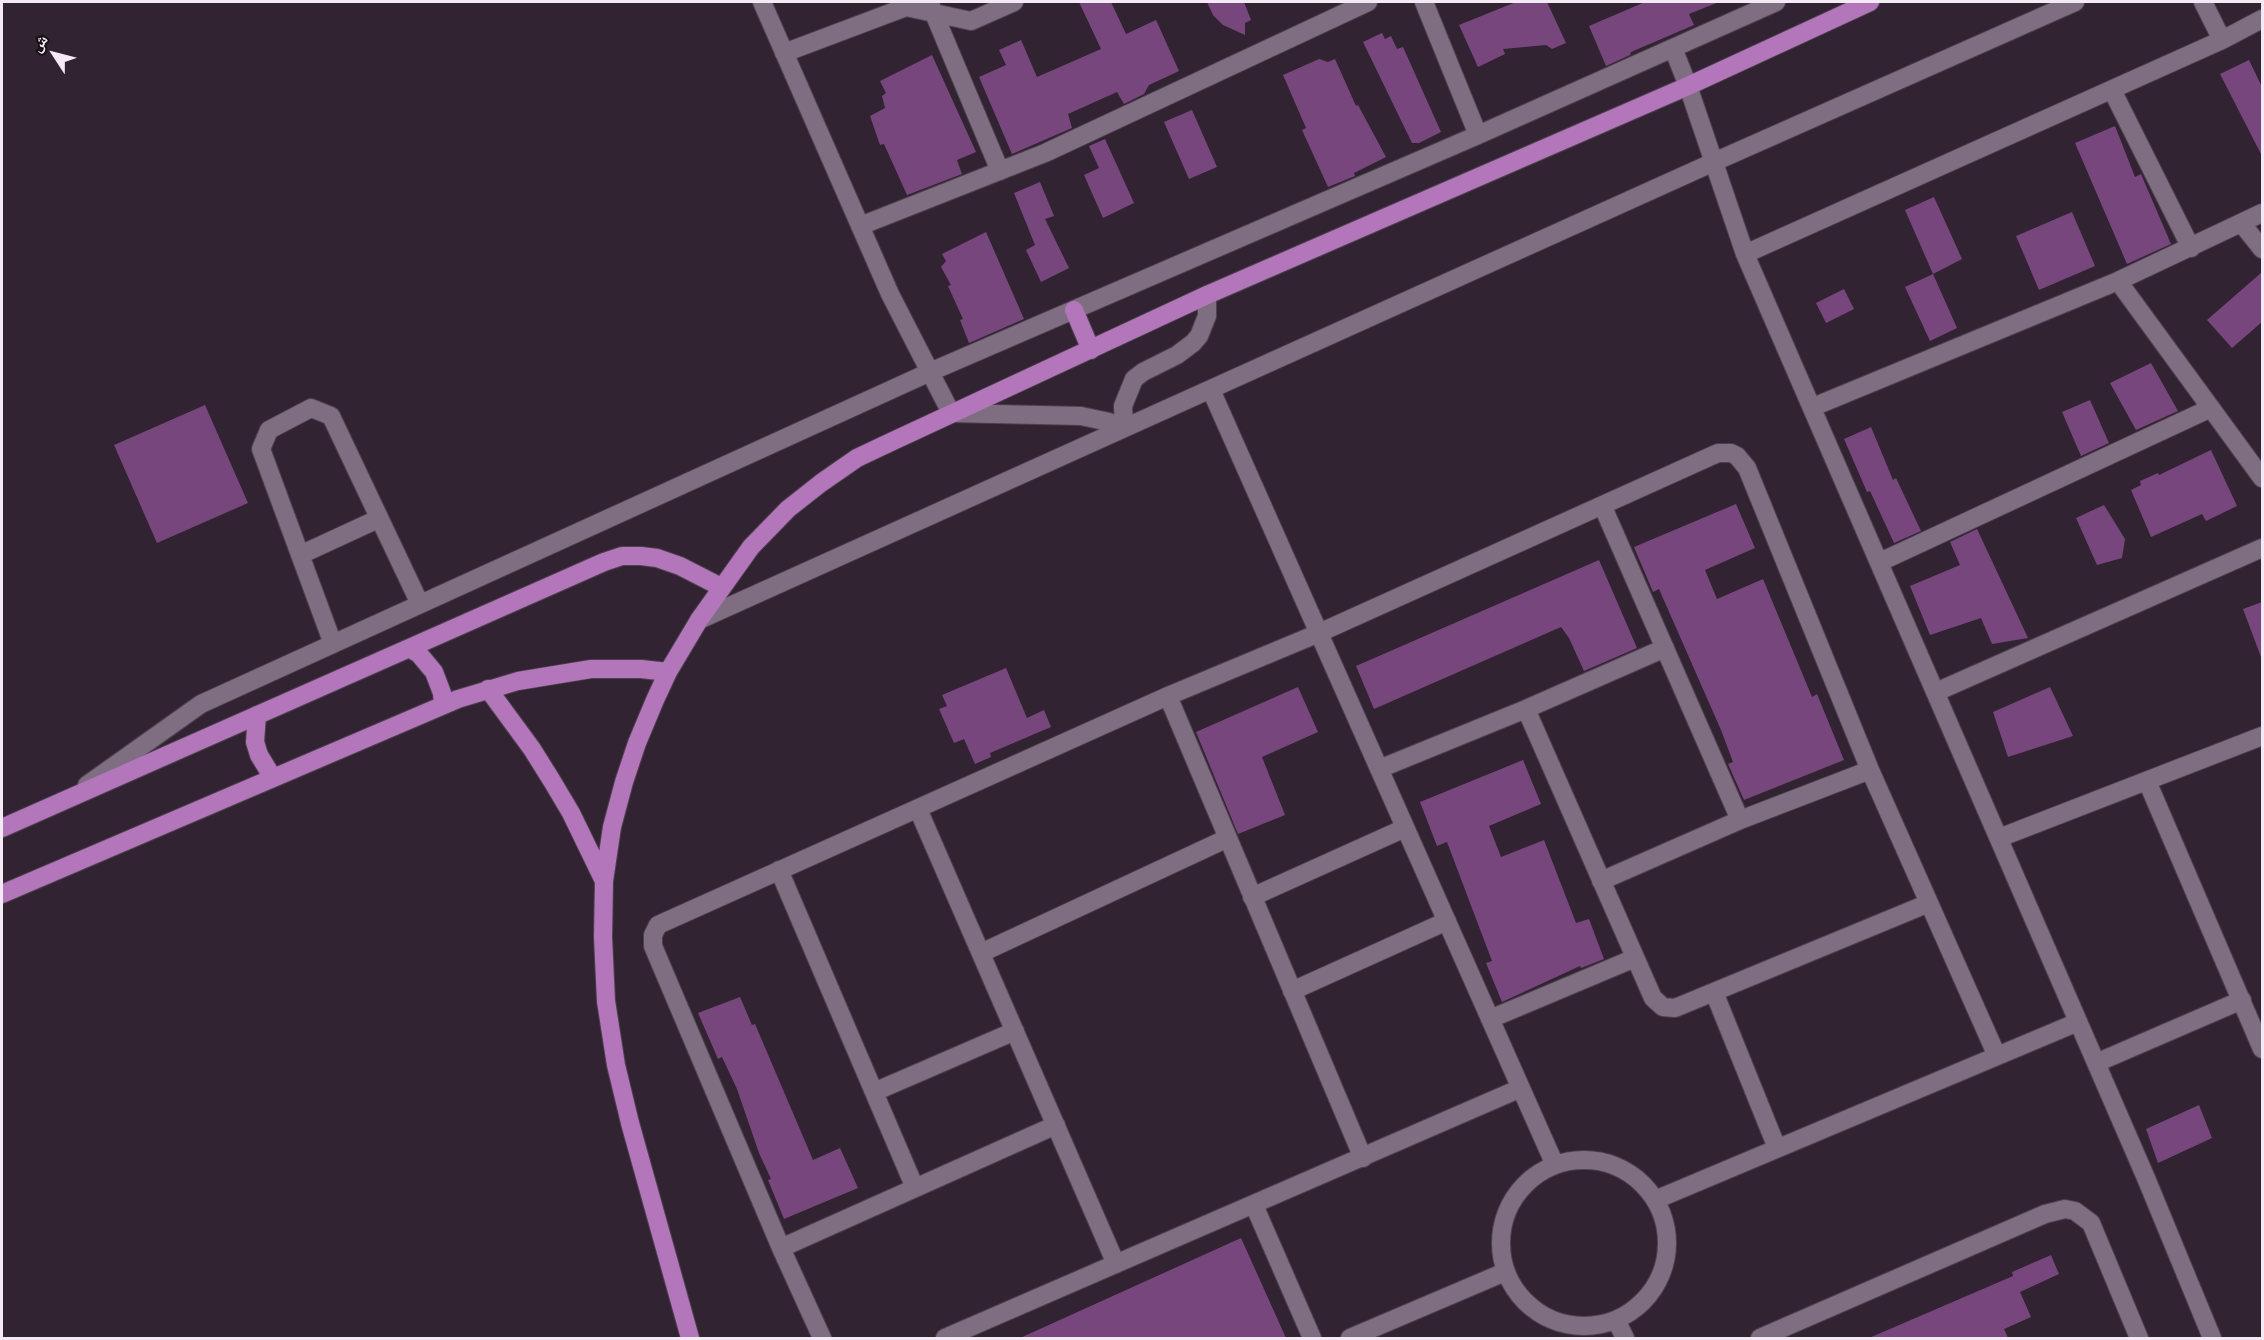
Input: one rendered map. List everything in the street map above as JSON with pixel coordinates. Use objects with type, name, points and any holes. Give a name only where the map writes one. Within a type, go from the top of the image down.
[{"type":"main road","points":[[690,1338],[616,1065],[606,1001],[603,937],[604,881],[612,827],[624,782],[637,743],[668,672],[699,620],[751,547],[788,509],[858,458],[1207,295],[1688,86],[1870,2]]},
{"type":"main road","points":[[1074,310],[1091,350]]},
{"type":"main road","points":[[2,828],[585,569],[622,556],[657,558],[680,566],[721,587]]},
{"type":"main road","points":[[409,648],[427,662],[434,672],[439,682],[443,705]]},
{"type":"main road","points":[[2,894],[443,705],[488,689],[518,681],[591,669],[641,669],[668,672]]},
{"type":"main road","points":[[488,689],[552,781],[571,813],[604,881]]},
{"type":"main road","points":[[257,716],[255,742],[259,755],[273,778]]},
{"type":"street","points":[[762,2],[890,294],[951,413],[1081,416],[1124,428]]},
{"type":"street","points":[[784,53],[906,7],[931,7],[971,21],[1014,2]]},
{"type":"street","points":[[860,226],[1045,153],[1368,2]]},
{"type":"street","points":[[1424,2],[1478,135]]},
{"type":"street","points":[[68,799],[201,704],[930,372],[1478,135],[1776,2]]},
{"type":"street","points":[[699,620],[1714,162],[2075,2]]},
{"type":"street","points":[[2203,2],[2222,40]]},
{"type":"street","points":[[931,7],[1000,171]]},
{"type":"street","points":[[1745,254],[2112,90],[2222,40],[2262,19]]},
{"type":"street","points":[[1673,48],[1745,254],[1880,561],[2212,1338]]},
{"type":"street","points":[[2112,90],[2191,248]]},
{"type":"street","points":[[1813,407],[2118,281],[2262,213]]},
{"type":"street","points":[[2242,224],[2262,249]]},
{"type":"street","points":[[2118,281],[2262,478]]},
{"type":"street","points":[[1124,428],[1123,406],[1134,379],[1177,355],[1193,343],[1199,336],[1207,316],[1207,295]]},
{"type":"street","points":[[1211,390],[1555,1165]]},
{"type":"street","points":[[333,644],[261,448],[269,430],[311,408],[331,416],[420,604]]},
{"type":"street","points":[[1880,561],[2211,408]]},
{"type":"street","points":[[822,1338],[781,1248],[652,946],[655,930],[662,922],[1168,696],[1319,633],[1603,507],[1718,453],[1731,453],[1743,461],[1870,770],[1997,1056]]},
{"type":"street","points":[[1603,507],[1740,820]]},
{"type":"street","points":[[300,555],[378,519]]},
{"type":"street","points":[[1936,692],[2262,548]]},
{"type":"street","points":[[1379,769],[1526,709],[1665,648]]},
{"type":"street","points":[[1168,696],[1363,1158]]},
{"type":"street","points":[[1526,709],[1653,998],[1663,1007],[1675,1008],[1929,903]]},
{"type":"street","points":[[1999,838],[2262,736]]},
{"type":"street","points":[[1601,881],[1740,820],[1870,770]]},
{"type":"street","points":[[2147,781],[2262,1048]]},
{"type":"street","points":[[918,809],[1116,1264]]},
{"type":"street","points":[[1252,897],[1405,828]]},
{"type":"street","points":[[981,953],[1228,838]]},
{"type":"street","points":[[779,870],[915,1188]]},
{"type":"street","points":[[1292,991],[1447,921]]},
{"type":"street","points":[[1491,1019],[1635,958]]},
{"type":"street","points":[[1714,992],[1777,1149]]},
{"type":"street","points":[[2096,1063],[2242,1000]]},
{"type":"street","points":[[1655,1200],[2078,1022]]},
{"type":"street","points":[[874,1092],[1015,1031]]},
{"type":"street","points":[[945,1338],[1521,1088]]},
{"type":"street","points":[[781,1248],[1056,1125]]},
{"type":"street","points":[[1583,1160],[1612,1164],[1629,1172],[1644,1185],[1655,1200],[1664,1218],[1667,1238],[1666,1259],[1649,1295],[1634,1309],[1616,1320],[1598,1325],[1579,1326],[1559,1323],[1526,1304],[1514,1289],[1505,1272],[1500,1250],[1502,1228],[1508,1208],[1520,1190],[1536,1175],[1555,1165],[1583,1160]]},
{"type":"street","points":[[1254,1205],[1312,1338]]},
{"type":"street","points":[[1760,1338],[1795,1332],[2055,1210],[2065,1209],[2075,1211],[2091,1223],[2139,1338]]},
{"type":"street","points":[[1350,1338],[1369,1335],[1505,1272]]},
{"type":"street","points":[[1616,1320],[1625,1338]]},
{"type":"building","points":[[1079,2],[1111,2],[1126,34],[1156,20],[1179,71],[1149,85],[1144,94],[1124,104],[1117,92],[1068,114],[1072,128],[1012,154],[979,77],[1006,65],[999,50],[1021,40],[1037,77],[1101,49]]},
{"type":"building","points":[[1207,2],[1244,2],[1251,20],[1245,23],[1245,35],[1223,25],[1213,15]]},
{"type":"building","points":[[1516,2],[1547,2],[1566,43],[1552,49],[1546,45],[1503,49],[1505,54],[1478,67],[1459,25]]},
{"type":"building","points":[[1645,2],[1719,2],[1689,14],[1694,25],[1631,52],[1630,55],[1606,66],[1589,26]]},
{"type":"building","points":[[1382,33],[1385,39],[1391,36],[1397,49],[1403,47],[1441,132],[1419,143],[1412,143],[1363,42]]},
{"type":"building","points":[[932,55],[976,152],[957,160],[962,174],[907,195],[884,144],[880,145],[870,116],[885,108],[882,96],[886,93],[880,81]]},
{"type":"building","points":[[1319,59],[1328,62],[1335,59],[1356,106],[1358,105],[1386,157],[1354,173],[1355,176],[1328,187],[1302,130],[1306,128],[1283,75]]},
{"type":"building","points":[[2249,60],[2262,87],[2262,156],[2220,74]]},
{"type":"building","points":[[1192,110],[1217,167],[1189,179],[1164,122]]},
{"type":"building","points":[[2115,126],[2135,177],[2141,174],[2171,244],[2127,264],[2075,143]]},
{"type":"building","points":[[1105,139],[1134,203],[1103,218],[1084,175],[1099,168],[1089,146]]},
{"type":"building","points":[[1040,182],[1054,216],[1045,219],[1069,268],[1041,282],[1026,250],[1035,245],[1014,193]]},
{"type":"building","points":[[1934,197],[1962,259],[1933,274],[1905,210]]},
{"type":"building","points":[[2072,212],[2095,266],[2039,290],[2016,236]]},
{"type":"building","points":[[986,232],[1024,319],[969,343],[960,320],[963,319],[948,286],[951,285],[941,267],[946,261],[942,254]]},
{"type":"building","points":[[2262,272],[2262,322],[2232,348],[2207,320]]},
{"type":"building","points":[[1933,274],[1957,328],[1930,341],[1905,287]]},
{"type":"building","points":[[1844,289],[1854,309],[1826,323],[1816,303]]},
{"type":"building","points":[[2151,363],[2178,411],[2136,430],[2110,383]]},
{"type":"building","points":[[2090,400],[2109,443],[2081,456],[2062,412]]},
{"type":"building","points":[[205,405],[248,503],[157,543],[114,445]]},
{"type":"building","points":[[1871,427],[1893,480],[1896,478],[1921,531],[1894,543],[1870,491],[1867,492],[1844,439]]},
{"type":"building","points":[[2211,450],[2237,506],[2206,521],[2202,514],[2151,537],[2131,490],[2141,485],[2140,481],[2158,473],[2159,475]]},
{"type":"building","points":[[1736,504],[1755,548],[1705,570],[1717,599],[1763,579],[1812,697],[1817,694],[1844,760],[1744,800],[1728,764],[1733,762],[1721,730],[1659,589],[1653,592],[1634,547]]},
{"type":"building","points":[[2104,505],[2125,539],[2122,558],[2097,565],[2076,518]]},
{"type":"building","points":[[1977,529],[2028,638],[1992,644],[1981,618],[1930,635],[1910,586],[1960,565],[1950,542]]},
{"type":"building","points":[[1599,560],[1637,648],[1584,671],[1569,638],[1561,627],[1374,709],[1356,666]]},
{"type":"building","points":[[2262,602],[2262,657],[2261,657],[2243,609]]},
{"type":"building","points":[[1006,668],[1027,718],[1044,710],[1051,727],[990,753],[991,757],[975,764],[964,739],[954,743],[939,709],[947,706],[942,695]]},
{"type":"building","points":[[1298,687],[1318,732],[1262,757],[1285,815],[1238,834],[1196,732]]},
{"type":"building","points":[[2050,687],[2073,736],[2008,757],[1993,712]]},
{"type":"building","points":[[1523,760],[1541,804],[1489,826],[1501,857],[1544,840],[1576,923],[1589,919],[1604,959],[1581,968],[1580,966],[1502,1002],[1486,963],[1492,961],[1447,842],[1437,846],[1420,802]]},
{"type":"building","points":[[740,997],[752,1025],[755,1024],[813,1160],[840,1148],[858,1188],[784,1219],[737,1089],[722,1057],[718,1059],[698,1013]]},
{"type":"building","points":[[2199,1105],[2212,1138],[2158,1163],[2146,1129]]},
{"type":"building","points":[[1241,1238],[1286,1338],[1020,1338]]},
{"type":"building","points":[[2051,1255],[2059,1274],[2020,1292],[2031,1317],[2004,1329],[2008,1338],[1869,1338],[2013,1276],[2012,1272]]}]
